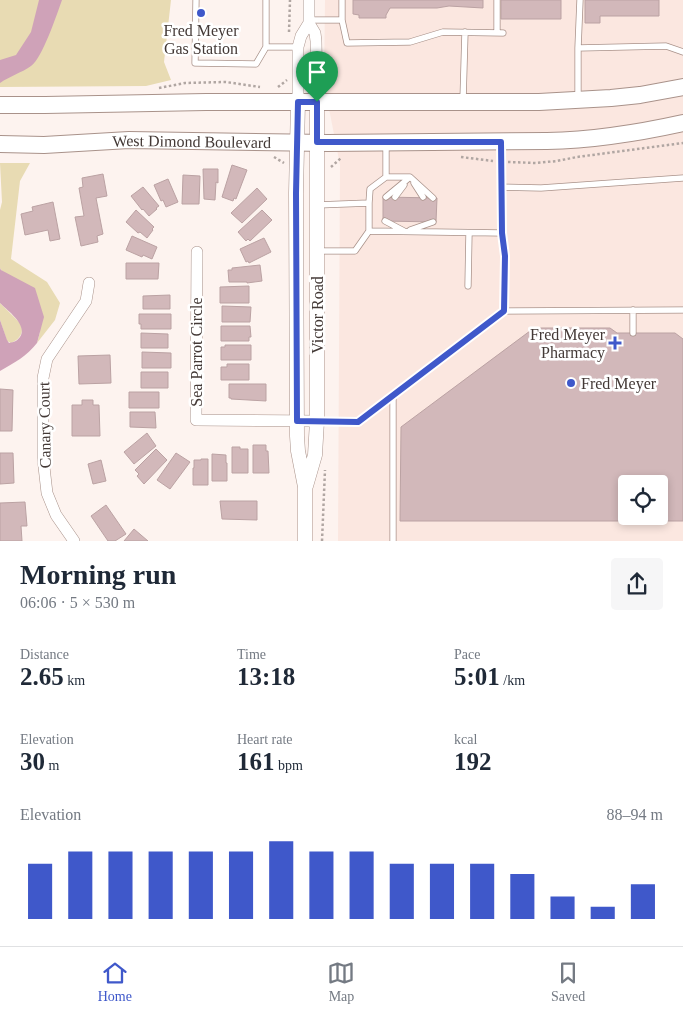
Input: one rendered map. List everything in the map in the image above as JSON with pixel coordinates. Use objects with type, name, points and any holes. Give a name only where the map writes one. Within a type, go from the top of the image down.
[{"type":"main road","points":[[0,105],[45,106],[197,102],[578,101],[640,95],[683,87]]},
{"type":"main road","name":"West Dimond Boulevard","points":[[0,144],[44,145],[129,140],[297,142],[558,141],[639,132],[683,123]]},
{"type":"street","points":[[309,0],[309,22],[316,41],[317,102]]},
{"type":"street","points":[[298,102],[298,47],[301,36],[309,22]]},
{"type":"street","name":"Victor Road","points":[[298,102],[297,421],[298,451],[305,487],[305,541]]},
{"type":"street","name":"Victor Road","points":[[305,487],[315,455],[318,421],[317,102]]},
{"type":"street","name":"Sea Parrot Circle","points":[[197,252],[196,420],[318,421]]},
{"type":"street","name":"Canary Court","points":[[74,541],[56,515],[47,493],[43,458],[43,378],[48,359],[86,301],[89,283]]},
{"type":"lane","points":[[196,0],[195,63],[256,64],[266,47],[266,0]]},
{"type":"lane","points":[[342,0],[342,20],[347,42],[410,42],[443,32],[500,33],[497,0]]},
{"type":"lane","points":[[578,101],[580,0]]},
{"type":"lane","points":[[309,22],[342,20]]},
{"type":"lane","points":[[463,102],[465,32]]},
{"type":"lane","points":[[578,48],[666,46],[683,52]]},
{"type":"lane","points":[[266,47],[298,47]]},
{"type":"lane","points":[[386,142],[386,177]]},
{"type":"lane","points":[[501,142],[502,233],[505,256],[504,311]]},
{"type":"lane","points":[[316,251],[355,251],[369,232],[370,190],[386,177],[410,177],[433,198]]},
{"type":"lane","points":[[386,197],[410,177]]},
{"type":"lane","points":[[395,197],[410,177]]},
{"type":"lane","points":[[410,177],[423,197]]},
{"type":"lane","points":[[502,187],[541,188],[683,178]]},
{"type":"lane","points":[[317,205],[369,203]]},
{"type":"lane","points":[[386,220],[406,232]]},
{"type":"lane","points":[[394,221],[406,232]]},
{"type":"lane","points":[[406,232],[422,221]]},
{"type":"lane","points":[[406,232],[433,222]]},
{"type":"lane","points":[[369,232],[502,233]]},
{"type":"lane","points":[[468,233],[468,286]]},
{"type":"lane","points":[[633,310],[633,333]]},
{"type":"lane","points":[[318,421],[358,422],[504,311],[683,310]]},
{"type":"lane","points":[[393,395],[394,541]]},
{"type":"shaded area","points":[[0,0],[171,0],[164,62],[171,80],[146,86],[0,87]]},
{"type":"shaded area","points":[[39,0],[62,0],[40,55],[31,66],[0,83],[0,60],[16,55],[31,32]]},
{"type":"shaded area","points":[[325,0],[683,0],[683,541],[338,541],[340,165],[324,83]]},
{"type":"shaded area","points":[[0,163],[30,163],[20,181],[11,259],[47,282],[60,303],[55,320],[37,343],[40,332],[0,268],[0,210],[2,202]]},
{"type":"shaded area","points":[[0,268],[35,288],[44,317],[37,343],[33,348],[0,371],[0,320],[9,343],[18,339],[22,332],[16,318],[0,303]]},
{"type":"shaded area","points":[[0,303],[21,324],[22,330],[20,335],[17,340],[11,343],[7,341],[0,320]]},
{"type":"building","points":[[353,0],[483,0],[483,8],[449,6],[437,8],[390,8],[386,18],[359,18],[359,15],[353,14]]},
{"type":"building","points":[[501,0],[561,0],[561,19],[501,19]]},
{"type":"building","points":[[585,0],[659,0],[659,16],[600,16],[600,23],[585,23]]},
{"type":"building","points":[[232,165],[247,170],[236,199],[234,198],[233,201],[222,197]]},
{"type":"building","points":[[203,169],[218,169],[215,200],[204,199]]},
{"type":"building","points":[[103,174],[107,196],[96,198],[103,234],[97,236],[98,242],[81,246],[75,217],[84,216],[79,188],[83,187],[82,178]]},
{"type":"building","points":[[183,175],[200,176],[199,204],[182,204]]},
{"type":"building","points":[[168,179],[178,202],[166,207],[163,200],[161,201],[154,185]]},
{"type":"building","points":[[143,187],[159,206],[149,216],[131,196]]},
{"type":"building","points":[[257,188],[267,199],[242,223],[231,213]]},
{"type":"building","points":[[383,197],[437,198],[436,222],[383,221]]},
{"type":"building","points":[[53,202],[60,239],[50,241],[48,230],[25,235],[21,214],[33,211],[32,207]]},
{"type":"building","points":[[136,210],[154,227],[147,238],[126,222]]},
{"type":"building","points":[[262,210],[272,220],[250,241],[248,239],[246,241],[238,232]]},
{"type":"building","points":[[132,236],[157,247],[152,259],[126,250]]},
{"type":"building","points":[[264,238],[271,252],[249,263],[248,261],[246,262],[240,249]]},
{"type":"building","points":[[126,263],[159,263],[158,279],[126,279]]},
{"type":"building","points":[[260,265],[262,281],[247,283],[229,282],[228,270]]},
{"type":"building","points":[[249,286],[249,303],[220,303],[220,287]]},
{"type":"building","points":[[170,295],[170,309],[143,309],[143,296]]},
{"type":"building","points":[[222,306],[251,307],[250,322],[222,322]]},
{"type":"building","points":[[139,314],[171,314],[171,329],[141,329]]},
{"type":"building","points":[[221,326],[250,326],[251,337],[249,337],[249,341],[221,341]]},
{"type":"building","name":"Fred Meyer","points":[[534,328],[610,328],[617,333],[675,333],[683,339],[683,521],[668,521],[668,475],[618,475],[618,521],[400,521],[401,427]]},
{"type":"building","points":[[141,333],[168,334],[168,348],[141,348]]},
{"type":"building","points":[[225,345],[251,345],[251,360],[221,360],[221,347],[225,347]]},
{"type":"building","points":[[142,352],[171,353],[171,368],[142,368]]},
{"type":"building","points":[[110,355],[111,383],[79,384],[78,356]]},
{"type":"building","points":[[227,364],[249,364],[249,380],[221,380],[221,367],[227,367]]},
{"type":"building","points":[[141,372],[168,372],[168,388],[141,388]]},
{"type":"building","points":[[229,384],[266,384],[266,401],[231,399],[229,398]]},
{"type":"building","points":[[0,389],[13,390],[12,431],[0,431]]},
{"type":"building","points":[[129,392],[159,392],[159,408],[129,408]]},
{"type":"building","points":[[82,400],[93,400],[93,405],[99,405],[100,436],[72,436],[72,405],[82,405]]},
{"type":"building","points":[[130,412],[155,412],[156,428],[130,427]]},
{"type":"building","points":[[147,433],[156,446],[134,464],[124,452]]},
{"type":"building","points":[[253,445],[266,445],[269,473],[253,473]]},
{"type":"building","points":[[232,447],[248,449],[248,473],[232,473]]},
{"type":"building","points":[[156,449],[167,460],[144,484],[137,476],[139,474],[135,470]]},
{"type":"building","points":[[0,453],[13,453],[14,483],[0,484]]},
{"type":"building","points":[[176,453],[190,462],[170,489],[157,480]]},
{"type":"building","points":[[212,454],[226,455],[227,481],[212,481]]},
{"type":"building","points":[[208,459],[208,485],[193,485],[194,460]]},
{"type":"building","points":[[101,460],[106,481],[93,484],[88,464]]},
{"type":"building","points":[[220,501],[257,501],[257,520],[222,519]]},
{"type":"building","points":[[25,502],[27,526],[21,526],[22,541],[0,541],[0,503]]},
{"type":"building","points":[[106,505],[126,534],[115,541],[108,541],[91,516]]},
{"type":"building","points":[[134,529],[148,541],[124,541]]},
{"type":"place","name":"Fred Meyer Gas Station","points":[[201,13]]},
{"type":"place","name":"Fred Meyer Pharmacy","points":[[615,343]]},
{"type":"place","name":"Fred Meyer","points":[[571,383]]},
{"type":"route","points":[[298,102],[317,102],[317,142],[501,142],[502,233],[505,256],[504,311],[358,422],[297,421],[296,193],[298,102]]}]
